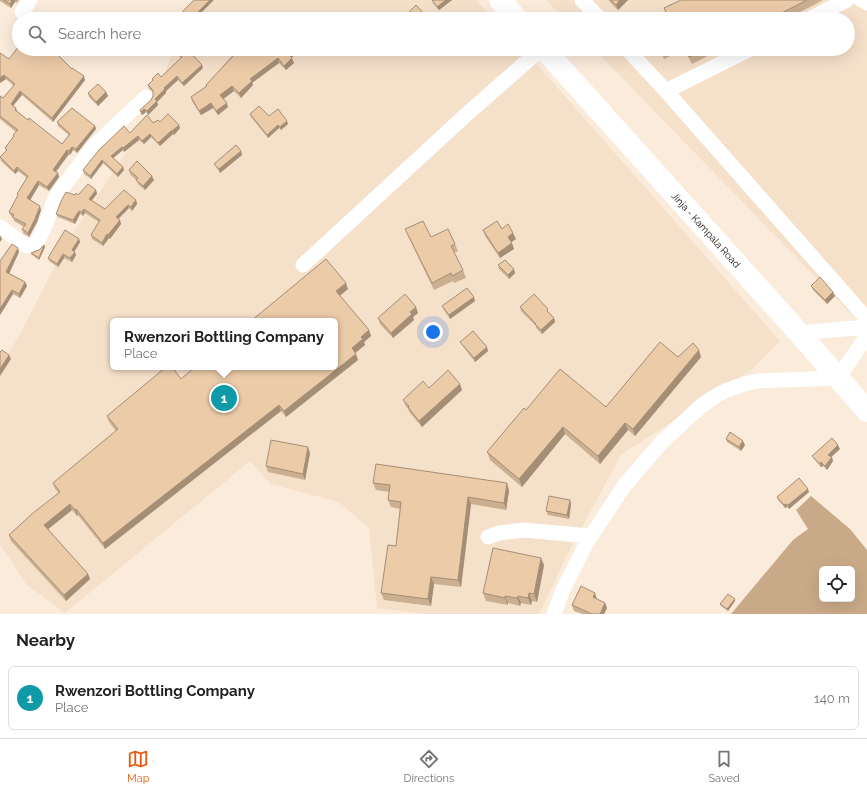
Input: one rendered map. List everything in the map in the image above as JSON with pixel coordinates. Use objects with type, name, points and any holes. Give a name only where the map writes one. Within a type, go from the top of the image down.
[{"type":"highway","points":[[500,0],[511,12]]},
{"type":"highway","name":"Jinja - Kampala Road","points":[[548,56],[799,333],[867,412]]},
{"type":"street","points":[[582,0],[593,12]]},
{"type":"street","points":[[823,12],[847,0]]},
{"type":"street","points":[[303,265],[468,113],[534,56]]},
{"type":"street","points":[[634,56],[867,319]]},
{"type":"street","points":[[666,91],[736,56]]},
{"type":"street","points":[[0,228],[26,246],[36,244],[46,226],[55,198],[93,146],[146,97]]},
{"type":"street","points":[[799,333],[867,327]]},
{"type":"street","points":[[554,614],[565,586],[590,536],[624,486],[661,443],[701,406],[725,391],[758,381],[838,378],[867,336]]},
{"type":"street","points":[[488,538],[499,533],[524,530],[590,536]]},
{"type":"shaded area","points":[[199,0],[476,0],[487,12],[192,12]]},
{"type":"shaded area","points":[[546,0],[867,0],[867,330],[601,56],[855,56],[855,12],[558,12]]},
{"type":"shaded area","points":[[171,56],[529,56],[780,341],[751,370],[621,455],[568,553],[539,614],[425,614],[377,608],[369,528],[339,502],[271,484],[250,461],[65,613],[26,584],[0,544],[0,368],[20,334],[68,240],[131,145],[155,105]]},
{"type":"shaded area","points":[[811,496],[850,529],[867,550],[867,614],[731,614],[793,540],[808,529],[796,510]]},
{"type":"building","points":[[4,0],[12,0],[10,4]]},
{"type":"building","points":[[194,0],[210,0],[198,12],[182,12]]},
{"type":"building","points":[[432,0],[446,0],[437,7]]},
{"type":"building","points":[[611,0],[620,0],[616,5]]},
{"type":"building","points":[[681,0],[807,0],[784,12],[666,12],[664,8]]},
{"type":"building","points":[[416,5],[422,12],[409,12]]},
{"type":"building","points":[[0,53],[9,59],[12,55],[59,56],[72,69],[84,76],[52,118],[20,91],[11,104],[16,108],[15,110],[28,120],[29,118],[62,144],[70,134],[57,122],[72,108],[95,126],[76,149],[72,147],[69,151],[67,150],[53,170],[58,173],[47,187],[38,181],[27,198],[40,206],[28,233],[22,229],[26,224],[12,217],[14,215],[9,212],[18,195],[17,194],[28,176],[17,167],[14,171],[0,157],[7,150],[5,148],[18,130],[0,116],[0,96],[3,98],[15,84],[4,75],[0,78]]},
{"type":"building","points":[[181,56],[194,56],[202,65],[182,83],[177,76],[164,88],[165,89],[155,99],[157,101],[147,111],[144,109],[141,112],[140,110],[151,100],[153,96],[153,91],[148,85],[153,80],[152,79],[158,73],[161,77],[182,57]]},
{"type":"building","points":[[233,56],[290,56],[292,58],[284,66],[278,58],[250,79],[252,81],[239,93],[232,86],[220,95],[227,103],[216,111],[211,103],[199,111],[191,97],[207,86],[206,85]]},
{"type":"building","points":[[98,84],[106,92],[96,102],[88,93]]},
{"type":"building","points":[[259,106],[269,116],[278,109],[287,121],[280,127],[278,125],[267,135],[250,114]]},
{"type":"building","points":[[168,114],[179,125],[158,143],[150,134],[142,141],[138,136],[111,156],[123,167],[117,174],[102,160],[90,176],[83,170],[99,150],[124,126],[130,133],[147,115],[153,123],[158,120],[160,122]]},
{"type":"building","points":[[236,145],[241,151],[219,169],[214,164]]},
{"type":"building","points":[[137,161],[152,176],[143,186],[136,180],[138,178],[129,170]]},
{"type":"building","points":[[88,184],[96,190],[89,199],[105,209],[124,190],[136,200],[131,207],[128,205],[116,217],[120,220],[108,235],[107,234],[102,243],[91,235],[100,220],[84,209],[82,212],[79,211],[73,220],[56,214],[66,192],[75,195],[76,193],[78,195]]},
{"type":"building","points":[[423,221],[431,237],[448,229],[455,244],[451,246],[463,270],[452,276],[451,273],[432,283],[405,229]]},
{"type":"building","points":[[497,221],[502,229],[508,224],[513,233],[508,237],[512,243],[498,253],[483,230]]},
{"type":"building","points":[[65,230],[79,239],[72,250],[75,252],[70,258],[63,254],[57,264],[48,258]]},
{"type":"building","points":[[12,244],[18,248],[6,272],[25,282],[19,294],[12,290],[0,309],[0,261]]},
{"type":"building","points":[[44,245],[39,258],[31,253],[39,250]]},
{"type":"building","points":[[326,259],[346,283],[336,291],[369,330],[361,337],[363,339],[352,348],[356,354],[338,368],[338,318],[255,318]]},
{"type":"building","points":[[505,260],[514,269],[508,275],[498,265]]},
{"type":"building","points":[[820,277],[833,292],[825,300],[811,286]]},
{"type":"building","points":[[467,288],[474,297],[449,315],[442,306]]},
{"type":"building","points":[[405,294],[416,307],[410,312],[412,314],[391,333],[378,318]]},
{"type":"building","points":[[534,294],[554,318],[541,330],[520,307]]},
{"type":"building","points":[[473,331],[487,347],[474,358],[460,342]]},
{"type":"building","points":[[660,342],[678,357],[693,343],[699,350],[633,429],[625,423],[598,456],[563,427],[519,479],[487,452],[524,408],[526,410],[560,369],[606,407]]},
{"type":"building","points":[[2,350],[9,355],[0,369],[0,352]]},
{"type":"building","points":[[162,370],[174,370],[181,379],[192,370],[336,370],[284,411],[279,405],[103,543],[76,509],[75,510],[70,504],[44,525],[88,574],[64,595],[9,535],[33,513],[60,492],[53,483],[118,429],[107,416]]},
{"type":"building","points":[[448,370],[460,384],[419,421],[403,400],[423,381],[429,388]]},
{"type":"building","points":[[730,432],[743,441],[739,447],[726,439]]},
{"type":"building","points":[[832,438],[838,445],[828,455],[832,457],[825,466],[821,462],[820,464],[812,456]]},
{"type":"building","points":[[271,440],[308,447],[303,474],[266,466]]},
{"type":"building","points":[[376,464],[507,483],[504,503],[468,497],[458,580],[431,577],[428,599],[381,593],[388,545],[396,546],[401,502],[388,500],[390,485],[373,483]]},
{"type":"building","points":[[799,478],[808,489],[788,505],[784,505],[777,497]]},
{"type":"building","points":[[549,496],[570,500],[567,515],[546,511]]},
{"type":"building","points":[[493,548],[541,558],[534,594],[529,593],[528,598],[505,596],[505,598],[483,593]]},
{"type":"building","points":[[581,586],[595,593],[593,597],[605,603],[600,614],[592,614],[572,605]]},
{"type":"building","points":[[728,594],[735,599],[727,609],[720,604]]},
{"type":"place","name":"Rwenzori Bottling Company","points":[[224,398]]}]
